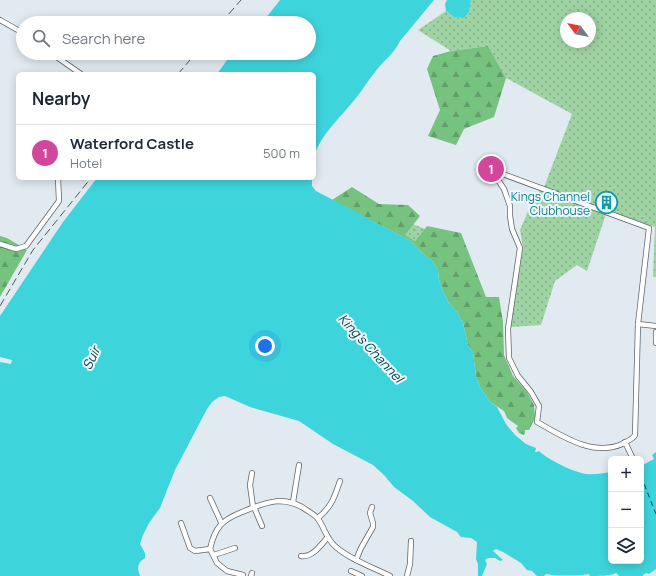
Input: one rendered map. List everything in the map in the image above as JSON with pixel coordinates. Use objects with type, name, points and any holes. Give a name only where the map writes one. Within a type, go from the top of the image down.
[{"type":"street","points":[[0,20],[16,29]]},
{"type":"street","points":[[61,60],[78,72]]},
{"type":"street","points":[[500,173],[649,228],[638,324],[635,433],[632,439],[625,442],[610,448],[583,446],[537,422],[539,406],[531,392],[518,376],[509,358],[508,329],[520,248],[512,229],[510,206],[504,189],[498,180],[500,173]]},
{"type":"street","points":[[0,244],[16,249],[26,246],[58,201],[58,180]]},
{"type":"street","points":[[638,324],[656,326]]},
{"type":"street","points":[[656,332],[656,343]]},
{"type":"street","points":[[625,442],[632,456]]},
{"type":"street","points":[[293,502],[299,465]]},
{"type":"street","points":[[252,473],[250,485],[254,507],[262,526]]},
{"type":"street","points":[[318,518],[328,510],[340,481]]},
{"type":"street","points":[[210,498],[221,522]]},
{"type":"street","points":[[243,575],[227,571],[217,563],[210,549],[213,535],[221,522],[234,514],[271,502],[293,502],[302,506],[318,518],[327,538],[335,547],[356,560],[390,576]]},
{"type":"street","points":[[356,560],[373,527],[370,513],[372,507]]},
{"type":"street","points":[[181,523],[190,548],[195,551],[210,549]]},
{"type":"street","points":[[301,556],[310,555],[327,538]]},
{"type":"street","points":[[407,576],[410,564],[411,541]]},
{"type":"street","points":[[214,555],[235,548]]},
{"type":"street","points":[[351,571],[362,576]]},
{"type":"green space","points":[[471,0],[656,0],[656,277],[653,277],[655,227],[609,211],[606,214],[587,271],[577,265],[555,281],[541,325],[511,327],[523,247],[520,230],[535,195],[544,187],[572,114],[506,78],[488,46],[451,51],[418,30],[446,11],[454,17],[464,18],[469,12]]},
{"type":"green space","points":[[488,46],[506,78],[494,117],[464,129],[456,145],[428,136],[440,110],[427,69],[433,56],[451,51]]},
{"type":"green space","points":[[352,187],[379,204],[408,205],[420,216],[405,235],[415,241],[427,226],[461,233],[486,297],[499,297],[503,322],[504,355],[513,376],[527,392],[534,405],[535,418],[529,430],[525,430],[524,435],[519,433],[516,428],[518,426],[507,418],[504,411],[490,402],[480,387],[476,376],[473,353],[468,345],[463,323],[457,312],[449,303],[443,291],[439,280],[438,270],[433,262],[411,241],[332,200]]},
{"type":"green space","points":[[413,224],[425,229],[415,241],[404,235]]},
{"type":"green space","points":[[0,236],[7,238],[27,250],[0,297]]},
{"type":"water","points":[[280,0],[434,0],[330,128],[316,151],[316,72],[218,72],[227,60],[316,60],[316,16],[267,16]]},
{"type":"water","points":[[447,0],[471,0],[469,12],[464,18],[454,17],[446,11],[445,4]]},
{"type":"water","points":[[95,180],[312,180],[312,186],[316,191],[411,241],[433,262],[438,270],[439,280],[443,291],[449,303],[457,312],[463,323],[468,345],[473,353],[476,376],[480,387],[490,402],[497,407],[506,424],[515,435],[526,444],[536,448],[535,452],[539,451],[554,461],[574,471],[589,474],[608,472],[608,564],[644,564],[644,464],[654,459],[652,455],[656,452],[656,569],[649,574],[646,573],[643,576],[619,576],[616,573],[600,576],[590,576],[589,574],[568,576],[546,574],[544,576],[537,576],[532,571],[527,570],[521,563],[496,549],[493,551],[503,560],[500,561],[495,558],[488,558],[485,560],[487,564],[482,576],[478,576],[478,564],[476,559],[477,542],[471,538],[461,537],[457,532],[430,517],[413,501],[394,487],[373,465],[333,444],[299,421],[250,407],[225,396],[219,397],[212,402],[207,409],[175,470],[160,508],[149,523],[143,535],[140,544],[145,553],[145,558],[138,566],[140,576],[0,576],[0,362],[11,364],[12,360],[0,357],[0,316],[63,222]]},
{"type":"ferry route","points":[[644,484],[656,514]]},
{"type":"railway","points":[[227,16],[241,0]]},
{"type":"railway","points":[[180,72],[190,60]]},
{"type":"railway","points":[[0,306],[33,250],[89,180]]},
{"type":"place","name":"Waterford Castle","points":[[491,169]]},
{"type":"place","name":"Kings Channel Clubhouse","points":[[606,203]]},
{"type":"water label","name":"King's Channel","points":[[371,348]]},
{"type":"water label","name":"Suir","points":[[91,358]]}]
